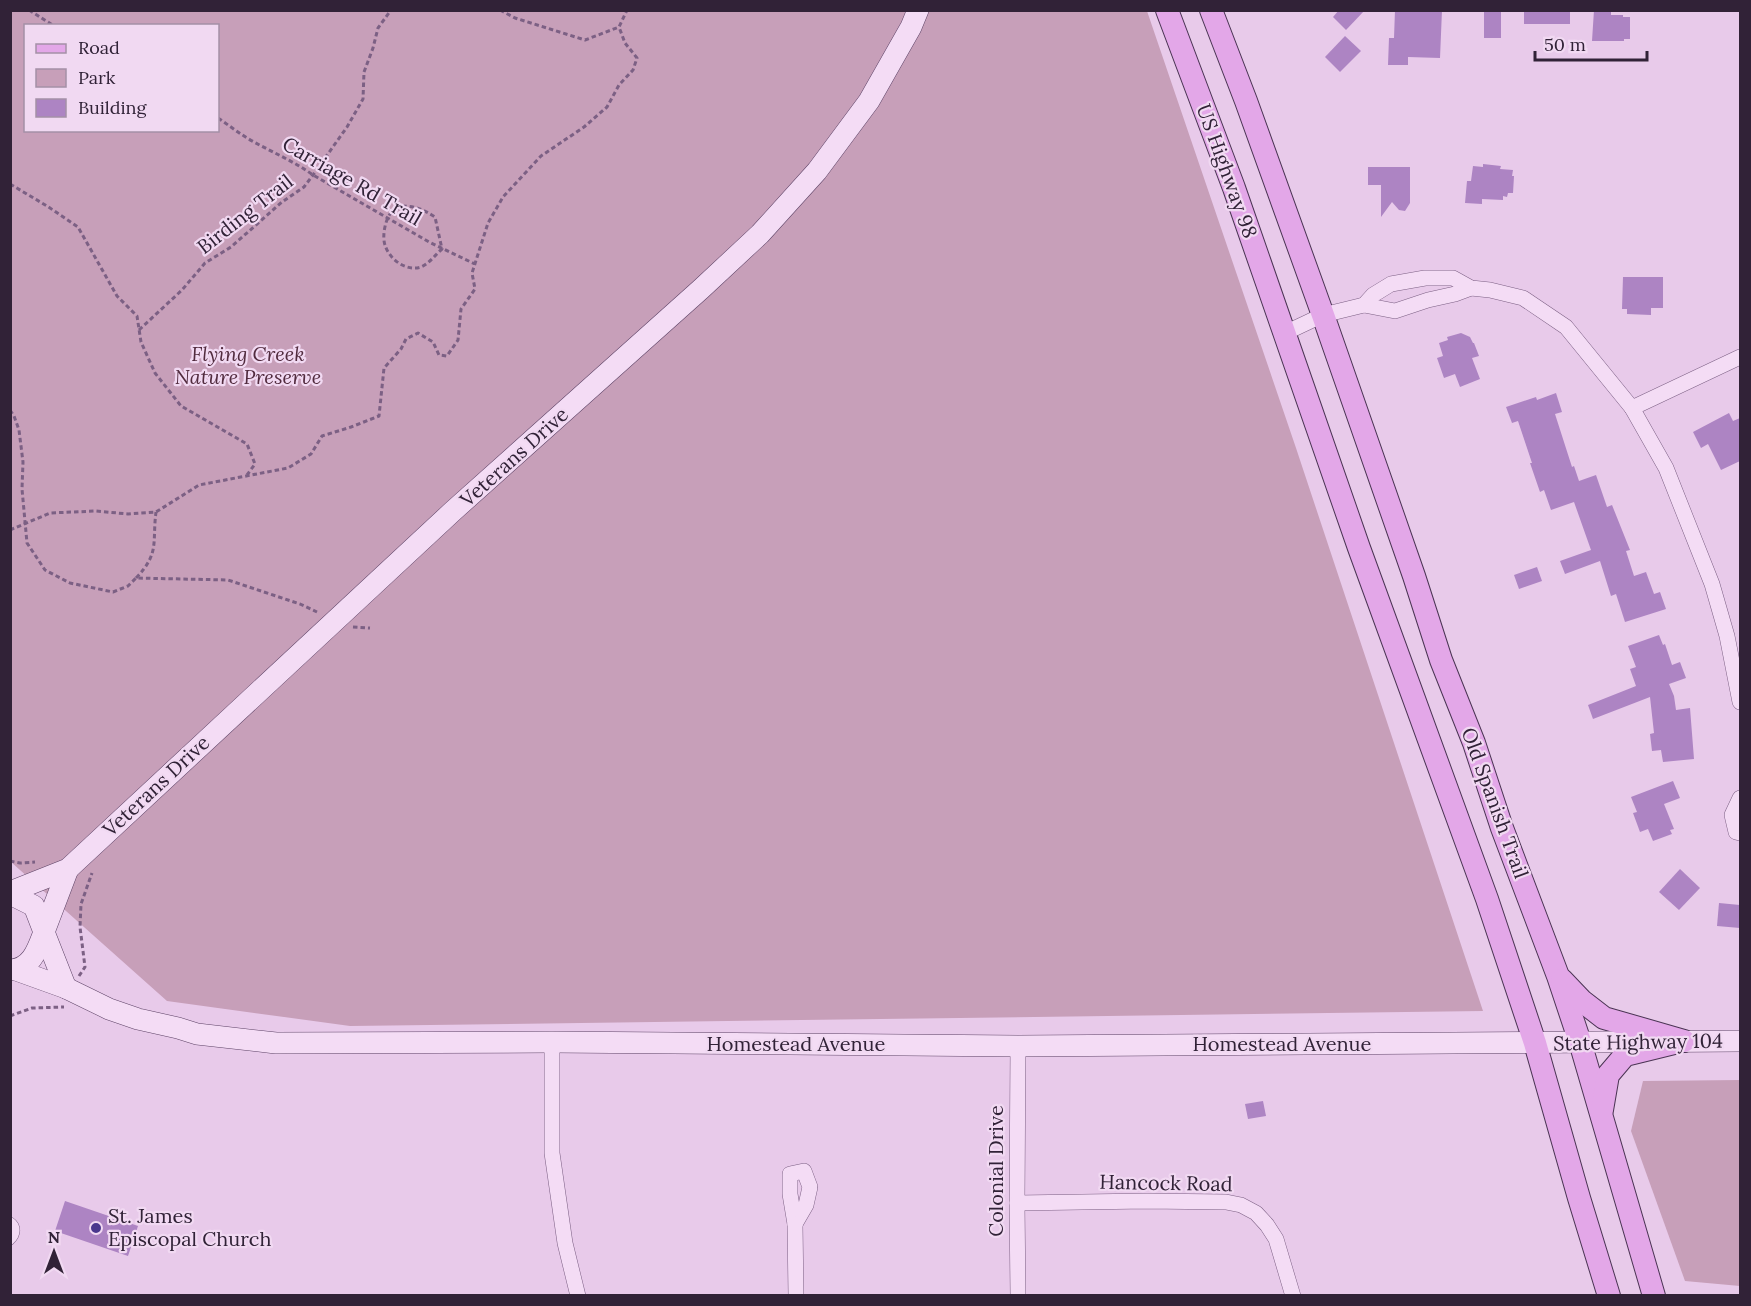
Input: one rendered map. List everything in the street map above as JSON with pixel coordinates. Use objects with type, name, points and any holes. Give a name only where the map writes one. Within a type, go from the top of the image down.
[{"type":"main road","name":"US Highway 98","points":[[1167,10],[1234,188],[1285,333]]},
{"type":"main road","name":"US Highway 98","points":[[1211,10],[1323,315]]},
{"type":"main road","name":"Old Spanish Trail","points":[[1323,315],[1441,660],[1474,742],[1502,828],[1558,976],[1580,1042],[1654,1296]]},
{"type":"main road","name":"Old Spanish Trail","points":[[1285,333],[1359,548],[1487,898],[1535,1043],[1609,1296]]},
{"type":"main road","points":[[1558,976],[1582,1001],[1604,1018],[1684,1041]]},
{"type":"main road","points":[[1601,1116],[1608,1075],[1625,1055],[1684,1041]]},
{"type":"street","name":"Veterans Drive","points":[[10,893],[68,869],[453,511],[760,234],[817,171],[868,101],[911,27],[918,10]]},
{"type":"street","points":[[1364,305],[1383,287],[1391,284],[1409,280],[1454,278],[1471,288],[1523,298],[1566,327],[1632,408],[1666,468],[1712,584],[1727,636],[1740,702]]},
{"type":"street","points":[[1285,333],[1323,315],[1364,305],[1395,311],[1471,288]]},
{"type":"street","points":[[1632,408],[1740,357]]},
{"type":"street","points":[[1740,798],[1732,815],[1736,832],[1740,833]]},
{"type":"street","name":"Veterans Drive","points":[[13,970],[34,958],[68,869]]},
{"type":"street","points":[[10,893],[34,906],[66,988]]},
{"type":"street","name":"Homestead Avenue","points":[[13,970],[66,988],[110,1009],[138,1019],[197,1034],[265,1042],[1018,1046],[1535,1043]]},
{"type":"street","name":"State Highway 104","points":[[1535,1043],[1740,1041]]},
{"type":"street","points":[[552,1042],[552,1153],[565,1243],[578,1296]]},
{"type":"street","name":"Colonial Drive","points":[[1018,1046],[1018,1296]]},
{"type":"street","name":"Hancock Road","points":[[1017,1203],[1147,1201],[1226,1202],[1240,1205],[1256,1213],[1268,1225],[1282,1256],[1293,1296]]},
{"type":"street","points":[[795,1224],[796,1296]]},
{"type":"lane","points":[[10,1221],[16,1230],[14,1238],[10,1241]]},
{"type":"path","points":[[29,10],[51,24]]},
{"type":"path","name":"Birding Trail","points":[[139,330],[182,290],[205,262],[231,247],[282,202],[304,187],[314,175],[363,99],[364,72],[378,28],[391,10]]},
{"type":"path","points":[[500,10],[515,18],[585,40],[619,27],[627,10]]},
{"type":"path","points":[[10,530],[50,513],[156,512],[199,484],[288,468],[311,454],[321,436],[379,416],[384,368],[406,339],[418,333],[433,342],[438,355],[447,356],[458,340],[461,309],[475,289],[472,273],[488,224],[503,197],[541,156],[584,127],[606,107],[619,85],[633,70],[637,58],[625,43],[619,27]]},
{"type":"path","name":"Carriage Rd Trail","points":[[219,119],[236,132],[297,163],[389,219],[442,249],[475,264]]},
{"type":"path","points":[[10,184],[78,227],[117,296],[137,316],[141,342],[155,373],[181,406],[247,444],[255,464],[247,475]]},
{"type":"path","points":[[402,206],[413,206],[424,210],[435,217],[442,249],[419,268],[407,267],[395,261],[385,246],[383,232],[389,219],[391,213],[402,206]]},
{"type":"path","points":[[10,410],[21,441],[22,489],[27,543],[45,570],[69,583],[113,592],[128,586],[146,568],[154,552],[156,512]]},
{"type":"path","points":[[136,578],[228,580],[300,604],[317,612],[332,623]]},
{"type":"green space","name":"Flying Creek Nature Preserve","points":[[10,11],[1147,11],[1296,448],[1483,1011],[350,1026],[167,1001],[11,862]]},
{"type":"green space","points":[[1740,1080],[1740,1286],[1685,1281],[1631,1131],[1643,1081]]},
{"type":"building","points":[[1339,10],[1365,10],[1346,30],[1333,17]]},
{"type":"building","points":[[1395,10],[1442,10],[1440,58],[1408,57],[1408,65],[1388,65],[1389,38],[1394,38]]},
{"type":"building","points":[[1484,10],[1501,10],[1501,38],[1484,38]]},
{"type":"building","points":[[1524,10],[1570,10],[1570,24],[1524,24]]},
{"type":"building","points":[[1594,10],[1611,10],[1611,15],[1630,17],[1630,39],[1592,41]]},
{"type":"building","points":[[1345,36],[1361,51],[1340,72],[1325,57]]},
{"type":"building","points":[[1483,164],[1513,170],[1513,193],[1508,193],[1507,197],[1503,196],[1503,200],[1482,199],[1482,204],[1465,203],[1467,181],[1471,181],[1473,166],[1483,167]]},
{"type":"building","points":[[1368,167],[1410,167],[1410,203],[1405,211],[1399,210],[1392,202],[1381,217],[1381,185],[1368,185]]},
{"type":"building","points":[[1623,277],[1663,277],[1663,308],[1651,308],[1651,315],[1627,314],[1627,309],[1622,309]]},
{"type":"building","points":[[1461,333],[1470,337],[1474,343],[1479,356],[1472,358],[1480,379],[1460,387],[1455,374],[1444,378],[1437,358],[1443,356],[1439,343],[1448,340],[1447,337]]},
{"type":"building","points":[[1556,393],[1562,412],[1555,414],[1572,467],[1574,466],[1579,481],[1596,475],[1607,507],[1612,505],[1630,550],[1626,551],[1634,576],[1646,572],[1654,594],[1660,592],[1666,609],[1625,622],[1616,594],[1611,596],[1600,561],[1565,574],[1560,561],[1591,550],[1574,502],[1551,510],[1544,490],[1540,492],[1518,421],[1512,423],[1506,407]]},
{"type":"building","points":[[1729,413],[1733,421],[1740,418],[1740,461],[1721,470],[1708,444],[1701,448],[1693,432]]},
{"type":"building","points":[[1537,567],[1542,581],[1519,589],[1514,575]]},
{"type":"building","points":[[1659,635],[1663,645],[1665,644],[1672,665],[1680,662],[1686,678],[1669,684],[1676,710],[1690,708],[1694,759],[1663,762],[1661,750],[1652,751],[1650,734],[1654,733],[1650,697],[1593,719],[1588,705],[1636,686],[1630,669],[1636,667],[1628,646]]},
{"type":"building","points":[[1673,781],[1680,798],[1664,804],[1674,829],[1670,830],[1672,834],[1653,841],[1648,829],[1640,832],[1633,813],[1637,812],[1631,797]]},
{"type":"building","points":[[1680,869],[1700,888],[1679,910],[1659,892]]},
{"type":"building","points":[[1719,903],[1740,905],[1740,928],[1717,926]]},
{"type":"building","points":[[1263,1101],[1266,1116],[1248,1119],[1245,1104]]},
{"type":"building","name":"St. James Episcopal Church","points":[[65,1201],[138,1226],[128,1256],[55,1231]]},
{"type":"place","name":"St. James Episcopal Church","points":[[96,1228]]}]
